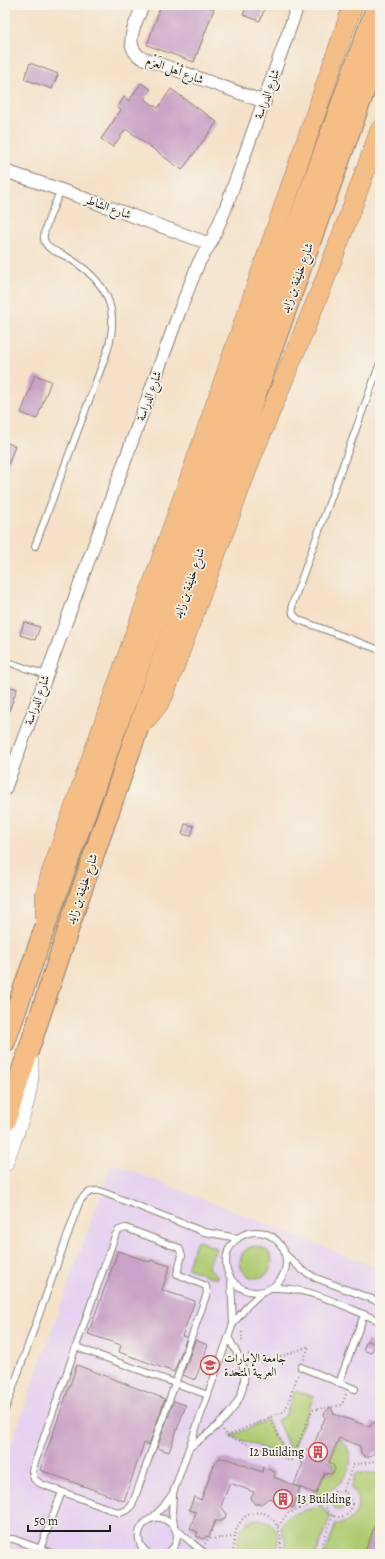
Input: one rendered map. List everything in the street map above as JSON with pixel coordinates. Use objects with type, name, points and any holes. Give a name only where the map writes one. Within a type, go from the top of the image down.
[{"type":"highway","name":"شارع خليفة بن زايد","points":[[5,1042],[45,926],[377,5]]},
{"type":"highway","name":"شارع خليفة بن زايد","points":[[5,1122],[76,906],[138,727],[380,47]]},
{"type":"main road","points":[[45,926],[45,896],[50,876],[209,425],[352,5]]},
{"type":"main road","points":[[138,727],[149,718],[158,707],[164,695],[245,473],[329,268],[380,130]]},
{"type":"street","name":"شارع أهْل العَزْم","points":[[143,5],[131,38],[132,47],[137,54],[145,59],[265,102]]},
{"type":"street","name":"شارع الدراسة","points":[[5,789],[182,304],[199,262],[210,244],[228,203],[265,102],[298,5]]},
{"type":"street","name":"شارع الشاطر","points":[[5,171],[210,244]]},
{"type":"street","points":[[5,1164],[30,1087],[32,1069],[29,1051]]},
{"type":"lane","points":[[34,546],[111,338],[113,324],[110,302],[100,283],[84,268],[49,247],[44,241],[44,233],[61,190]]},
{"type":"lane","points":[[380,363],[292,605],[293,614],[299,620],[380,650]]},
{"type":"lane","points":[[5,661],[46,675]]},
{"type":"lane","points":[[5,1410],[79,1203],[85,1194],[100,1191],[204,1232],[238,1238]]},
{"type":"lane","points":[[126,1228],[179,1248],[182,1255],[177,1274],[202,1283],[207,1289],[206,1296],[133,1503],[129,1509],[123,1512],[116,1512],[37,1482],[32,1475],[32,1471],[76,1347],[116,1233],[119,1230],[126,1228]]},
{"type":"lane","points":[[286,1255],[286,1270],[279,1283],[273,1288],[262,1292],[254,1293],[245,1291],[238,1287],[232,1280],[226,1266],[226,1258],[232,1244],[238,1238],[252,1232],[267,1234],[279,1242],[286,1255],[299,1267],[316,1278],[380,1302]]},
{"type":"lane","points":[[232,1280],[233,1324]]},
{"type":"lane","points":[[273,1288],[290,1288],[306,1291],[380,1321]]},
{"type":"lane","points":[[149,1554],[143,1550],[138,1539],[141,1527],[163,1507],[173,1493],[233,1324],[248,1305],[262,1292]]},
{"type":"lane","points":[[340,1383],[364,1315]]},
{"type":"lane","points":[[190,1447],[219,1425],[238,1399],[244,1378],[241,1362],[228,1337]]},
{"type":"lane","points":[[76,1347],[208,1395]]},
{"type":"lane","points":[[301,1368],[352,1388]]},
{"type":"lane","points":[[40,1548],[62,1492]]},
{"type":"lane","points":[[166,1554],[174,1548],[176,1543],[177,1533],[174,1527],[172,1513],[173,1493]]},
{"type":"lane","points":[[151,1519],[157,1517],[164,1518],[203,1552]]},
{"type":"lane","points":[[5,1539],[13,1539],[56,1554]]},
{"type":"path","points":[[233,1324],[242,1327],[242,1345]]},
{"type":"path","points":[[227,1436],[285,1411],[309,1346],[265,1363],[256,1360],[244,1350]]},
{"type":"path","points":[[291,1461],[312,1410],[342,1405],[352,1388]]},
{"type":"path","points":[[269,1418],[291,1461]]},
{"type":"path","points":[[219,1425],[227,1436],[291,1461]]},
{"type":"path","points":[[343,1491],[353,1464],[380,1460]]},
{"type":"path","points":[[278,1526],[288,1513],[327,1499],[333,1492],[343,1491],[350,1497],[352,1506],[350,1510],[342,1516],[333,1515],[327,1508],[327,1499]]},
{"type":"path","points":[[233,1554],[235,1537],[242,1520],[252,1513],[264,1513],[274,1520],[278,1526],[282,1547],[280,1554]]},
{"type":"path","points":[[319,1554],[333,1515]]},
{"type":"path","points":[[203,1552],[208,1539],[235,1537]]},
{"type":"shaded area","name":"جامعة الإمارات العربية المتحدة","points":[[112,1163],[380,1269],[380,1554],[5,1554],[5,1461],[100,1196],[105,1190],[104,1186]]},
{"type":"green space","points":[[197,1240],[216,1248],[208,1267],[217,1275],[216,1279],[187,1268]]},
{"type":"green space","points":[[253,1246],[259,1246],[268,1250],[272,1262],[268,1274],[259,1278],[253,1278],[244,1274],[240,1265],[240,1259],[244,1250]]},
{"type":"green space","points":[[295,1391],[314,1397],[291,1452],[277,1420],[285,1416]]},
{"type":"green space","points":[[267,1420],[284,1456],[231,1436]]},
{"type":"green space","points":[[339,1438],[346,1446],[350,1454],[348,1471],[337,1485],[321,1496],[316,1494],[324,1473],[332,1474],[335,1470],[333,1465],[329,1462]]},
{"type":"green space","points":[[356,1473],[380,1473],[380,1497],[376,1501],[377,1506],[380,1508],[380,1512],[364,1554],[325,1554],[336,1524],[349,1520],[356,1512],[358,1506],[357,1500],[351,1488]]},
{"type":"green space","points":[[341,1498],[344,1499],[344,1509],[337,1510],[334,1509],[333,1502],[334,1499]]},
{"type":"green space","points":[[321,1505],[330,1517],[316,1554],[285,1554],[285,1539],[280,1527],[288,1516]]},
{"type":"green space","points":[[259,1519],[270,1523],[274,1527],[278,1537],[277,1554],[236,1554],[239,1536],[244,1526],[252,1520]]},
{"type":"building","points":[[161,5],[202,5],[214,9],[194,62],[147,45]]},
{"type":"building","points":[[247,5],[266,5],[260,21],[243,15]]},
{"type":"building","points":[[30,63],[58,74],[52,89],[24,79]]},
{"type":"building","points":[[141,83],[151,89],[144,99],[158,108],[171,89],[217,122],[182,170],[126,129],[113,147],[101,139],[121,110],[117,108],[124,97],[129,101]]},
{"type":"building","points":[[35,375],[51,381],[37,419],[21,413]]},
{"type":"building","points":[[5,442],[15,446],[6,470],[5,470]]},
{"type":"building","points":[[24,622],[40,627],[35,640],[20,635]]},
{"type":"building","points":[[5,685],[17,689],[6,719],[5,719]]},
{"type":"building","points":[[185,824],[194,826],[191,836],[182,834]]},
{"type":"building","points":[[118,1251],[150,1262],[151,1260],[170,1266],[162,1290],[195,1301],[182,1336],[187,1337],[174,1372],[119,1352],[121,1345],[88,1334]]},
{"type":"building","points":[[195,1340],[208,1345],[195,1380],[183,1375]]},
{"type":"building","points":[[367,1340],[375,1344],[371,1353],[363,1350]]},
{"type":"building","points":[[77,1365],[165,1399],[149,1445],[144,1443],[124,1501],[40,1470]]},
{"type":"building","points":[[174,1401],[186,1405],[169,1452],[157,1448]]},
{"type":"building","name":"I2 Building","points":[[331,1407],[334,1414],[370,1427],[372,1422],[380,1425],[380,1454],[375,1452],[370,1457],[365,1457],[361,1453],[360,1446],[339,1438],[329,1462],[335,1469],[332,1474],[324,1473],[316,1494],[294,1485],[303,1463],[300,1462],[305,1449],[311,1451],[325,1418],[324,1413]]},
{"type":"building","name":"I3 Building","points":[[219,1458],[228,1459],[262,1472],[263,1467],[275,1472],[274,1477],[300,1488],[293,1508],[269,1498],[261,1504],[255,1504],[251,1498],[254,1492],[230,1483],[221,1506],[226,1513],[225,1518],[221,1521],[215,1521],[209,1537],[206,1536],[204,1539],[196,1536],[198,1532],[190,1529],[196,1512],[189,1510],[194,1497],[201,1500],[214,1465]]},
{"type":"building","points":[[379,1514],[380,1554],[364,1554]]},
{"type":"place","name":"جامعة الإمارات العربية المتحدة","points":[[210,1365]]},
{"type":"place","name":"I2 Building","points":[[318,1452]]},
{"type":"place","name":"I3 Building","points":[[283,1499]]}]
